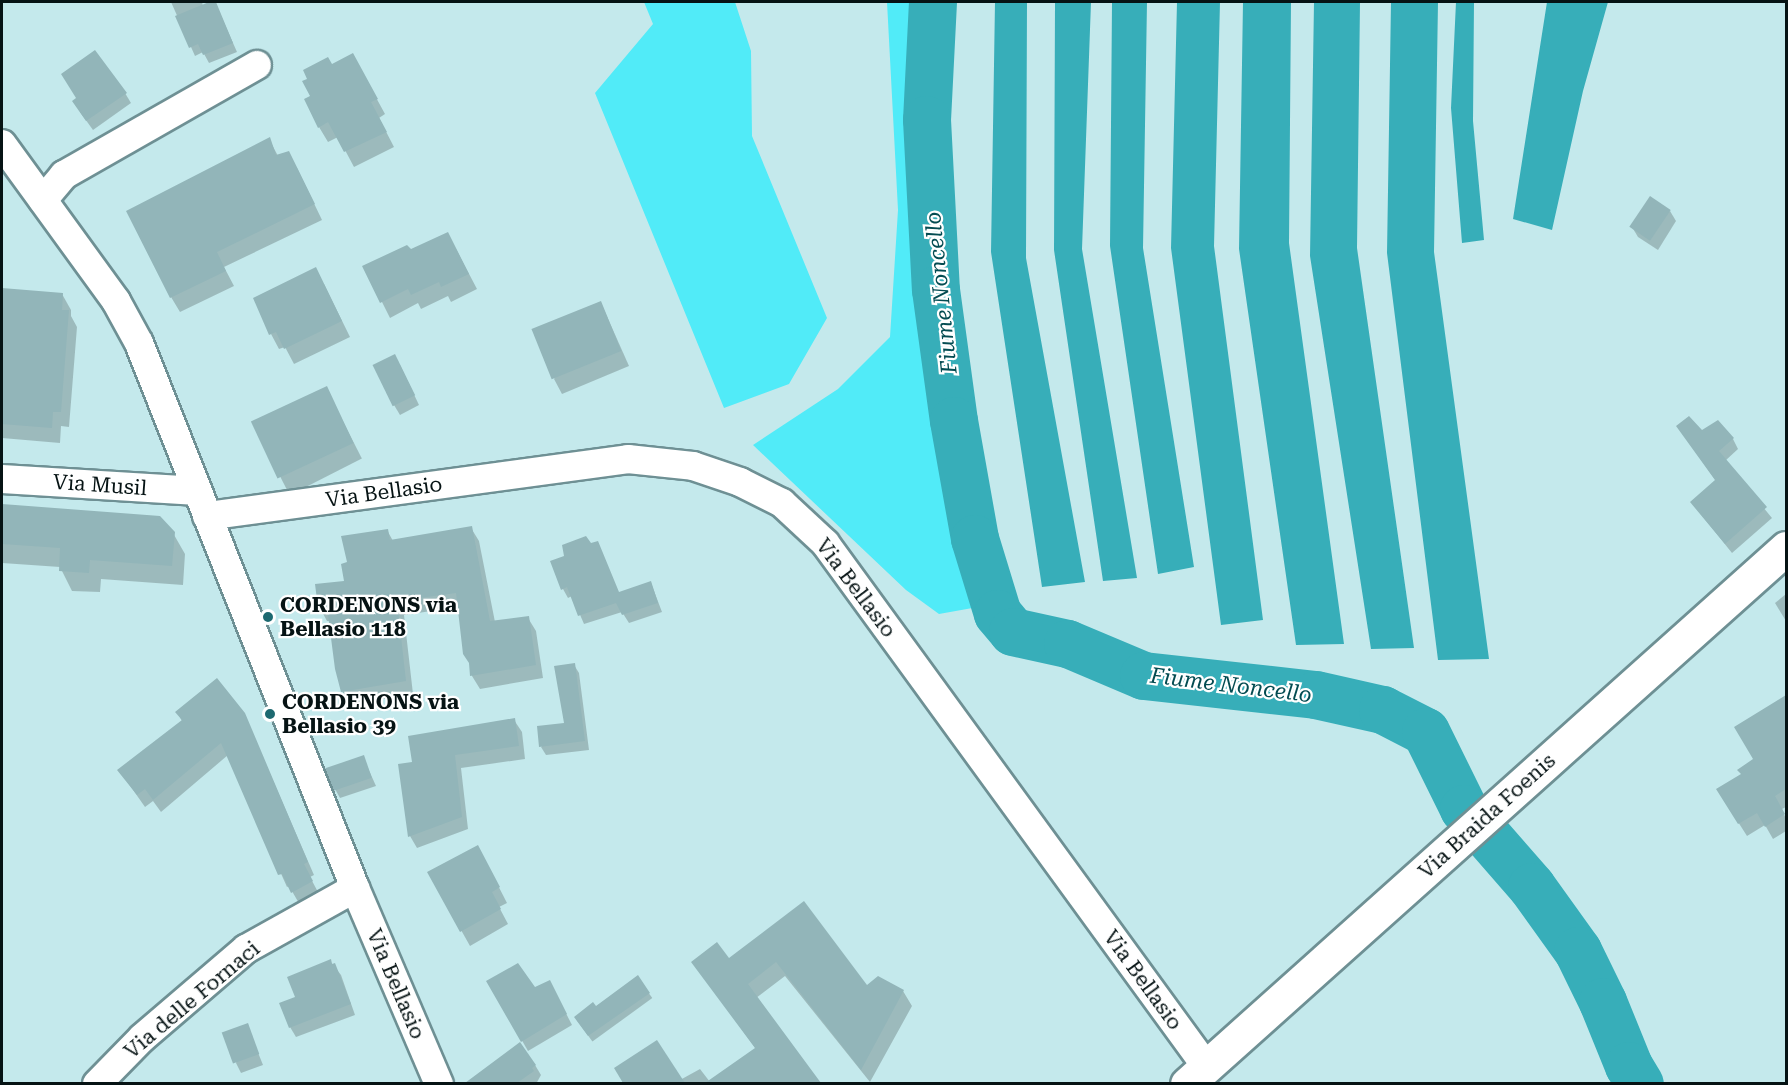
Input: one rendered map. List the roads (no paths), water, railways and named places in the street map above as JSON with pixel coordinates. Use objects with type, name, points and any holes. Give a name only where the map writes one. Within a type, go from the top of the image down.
[{"type":"street","points":[[43,200],[64,175],[257,65]]},
{"type":"street","name":"Via Bellasio","points":[[2,144],[116,301],[139,343],[355,888],[439,1083]]},
{"type":"street","name":"Via Bellasio","points":[[202,503],[628,459],[693,466],[740,482],[782,503],[825,543],[1196,1075]]},
{"type":"street","name":"Via Musil","points":[[2,479],[202,503]]},
{"type":"street","name":"Via Braida Foenis","points":[[1196,1075],[1786,548]]},
{"type":"street","name":"Via delle Fornaci","points":[[97,1083],[142,1038],[246,949],[355,888]]},
{"type":"waterway","name":"Fiume Noncello","points":[[933,2],[927,120],[936,290],[954,421],[975,539],[998,614],[1013,632],[1068,644],[1144,676],[1316,695],[1383,710],[1426,732],[1464,809],[1532,887],[1578,951],[1603,1002],[1629,1066],[1640,1084]]},
{"type":"place","name":"CORDENONS via Bellasio 118","points":[[268,617]]},
{"type":"place","name":"CORDENONS via Bellasio 39","points":[[270,714]]}]
